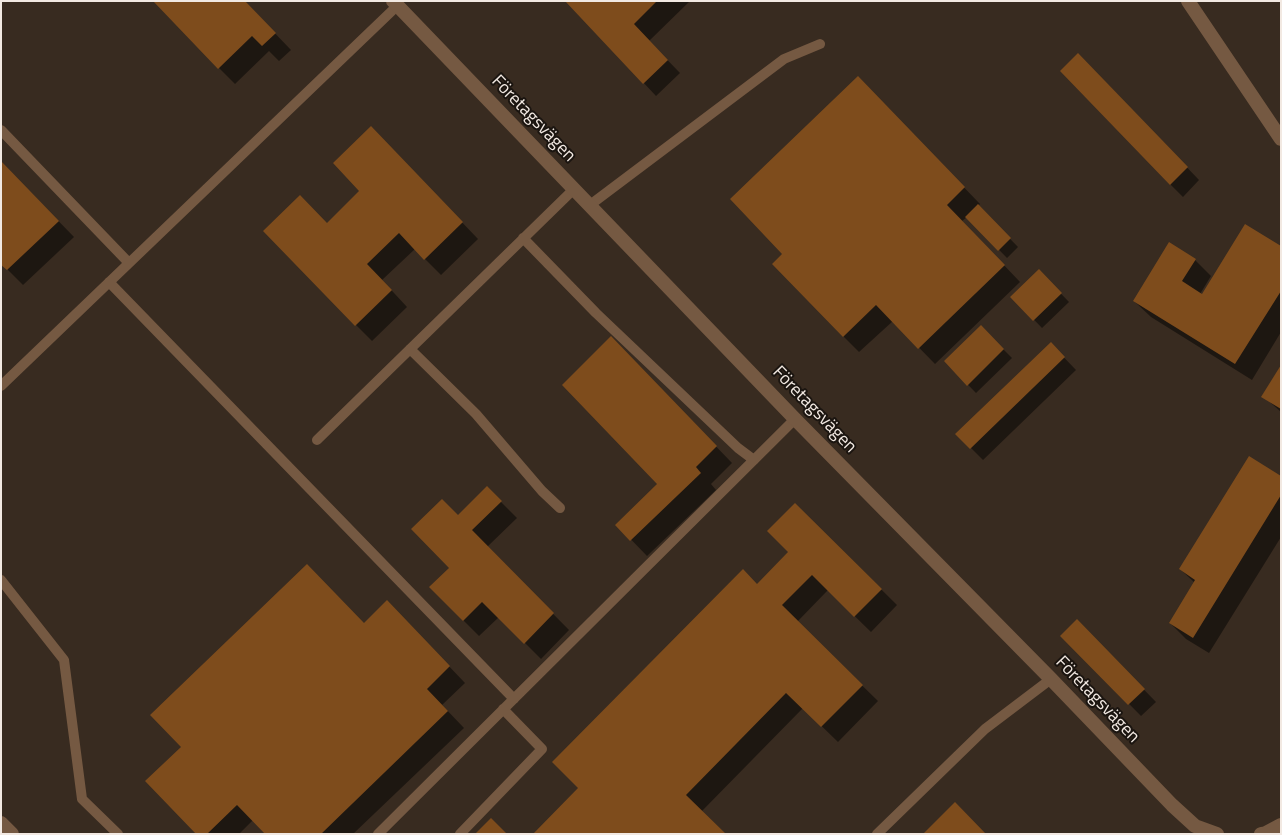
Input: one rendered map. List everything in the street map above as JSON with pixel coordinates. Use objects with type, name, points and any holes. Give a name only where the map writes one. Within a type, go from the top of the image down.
[{"type":"street","points":[[1188,1],[1281,139]]},
{"type":"street","name":"Företagsvägen","points":[[395,4],[795,419],[1172,805],[1195,826],[1217,834]]},
{"type":"street","points":[[1,823],[12,834]]},
{"type":"street","points":[[1261,834],[1281,824]]},
{"type":"street","points":[[1278,834],[1281,830]]},
{"type":"lane","points":[[1,386],[395,4]]},
{"type":"lane","points":[[590,205],[784,60],[820,44]]},
{"type":"lane","points":[[1,130],[129,263]]},
{"type":"lane","points":[[317,440],[574,189]]},
{"type":"lane","points":[[523,238],[596,313],[738,448],[754,460]]},
{"type":"lane","points":[[109,282],[514,699]]},
{"type":"lane","points":[[410,349],[476,414],[542,491],[560,508]]},
{"type":"lane","points":[[378,834],[795,419]]},
{"type":"lane","points":[[1,580],[64,660],[82,799],[118,834]]},
{"type":"lane","points":[[876,834],[985,729],[1051,679]]},
{"type":"lane","points":[[460,834],[542,749],[503,709]]},
{"type":"building","points":[[153,1],[245,1],[276,33],[262,46],[252,36],[218,69]]},
{"type":"building","points":[[565,1],[657,1],[634,24],[668,60],[643,84]]},
{"type":"building","points":[[1078,53],[1188,167],[1170,185],[1060,71]]},
{"type":"building","points":[[858,76],[965,187],[947,205],[1005,265],[918,349],[876,305],[843,337],[772,264],[782,254],[730,199]]},
{"type":"building","points":[[371,126],[463,222],[424,260],[399,233],[367,264],[392,290],[355,326],[263,231],[300,195],[327,223],[359,191],[333,163]]},
{"type":"building","points":[[1,161],[59,221],[7,270],[1,265]]},
{"type":"building","points":[[978,204],[1011,238],[998,251],[965,217]]},
{"type":"building","points":[[1245,224],[1281,246],[1281,291],[1235,364],[1133,301],[1169,242],[1196,259],[1182,281],[1202,294]]},
{"type":"building","points":[[1039,269],[1062,293],[1033,321],[1010,297]]},
{"type":"building","points":[[981,325],[1004,349],[967,386],[944,361]]},
{"type":"building","points":[[611,336],[717,446],[696,467],[701,473],[630,541],[615,525],[657,484],[562,385]]},
{"type":"building","points":[[1051,342],[1065,357],[970,449],[955,434]]},
{"type":"building","points":[[1281,365],[1281,409],[1261,397]]},
{"type":"building","points":[[1249,456],[1281,476],[1281,495],[1193,638],[1169,623],[1195,580],[1179,569]]},
{"type":"building","points":[[487,486],[502,501],[472,530],[554,613],[524,644],[482,602],[463,621],[429,587],[449,568],[411,529],[442,499],[458,515]]},
{"type":"building","points":[[795,503],[882,589],[854,617],[812,575],[782,605],[863,685],[821,727],[786,693],[686,795],[726,834],[533,834],[578,788],[552,762],[743,569],[757,584],[788,552],[767,531]]},
{"type":"building","points":[[307,564],[364,623],[387,600],[450,666],[427,689],[448,711],[321,834],[265,834],[237,805],[207,834],[196,834],[145,781],[181,747],[150,715]]},
{"type":"building","points":[[1077,619],[1145,689],[1128,705],[1060,636]]},
{"type":"building","points":[[955,802],[986,834],[923,834]]},
{"type":"building","points":[[491,818],[507,834],[475,834]]}]
